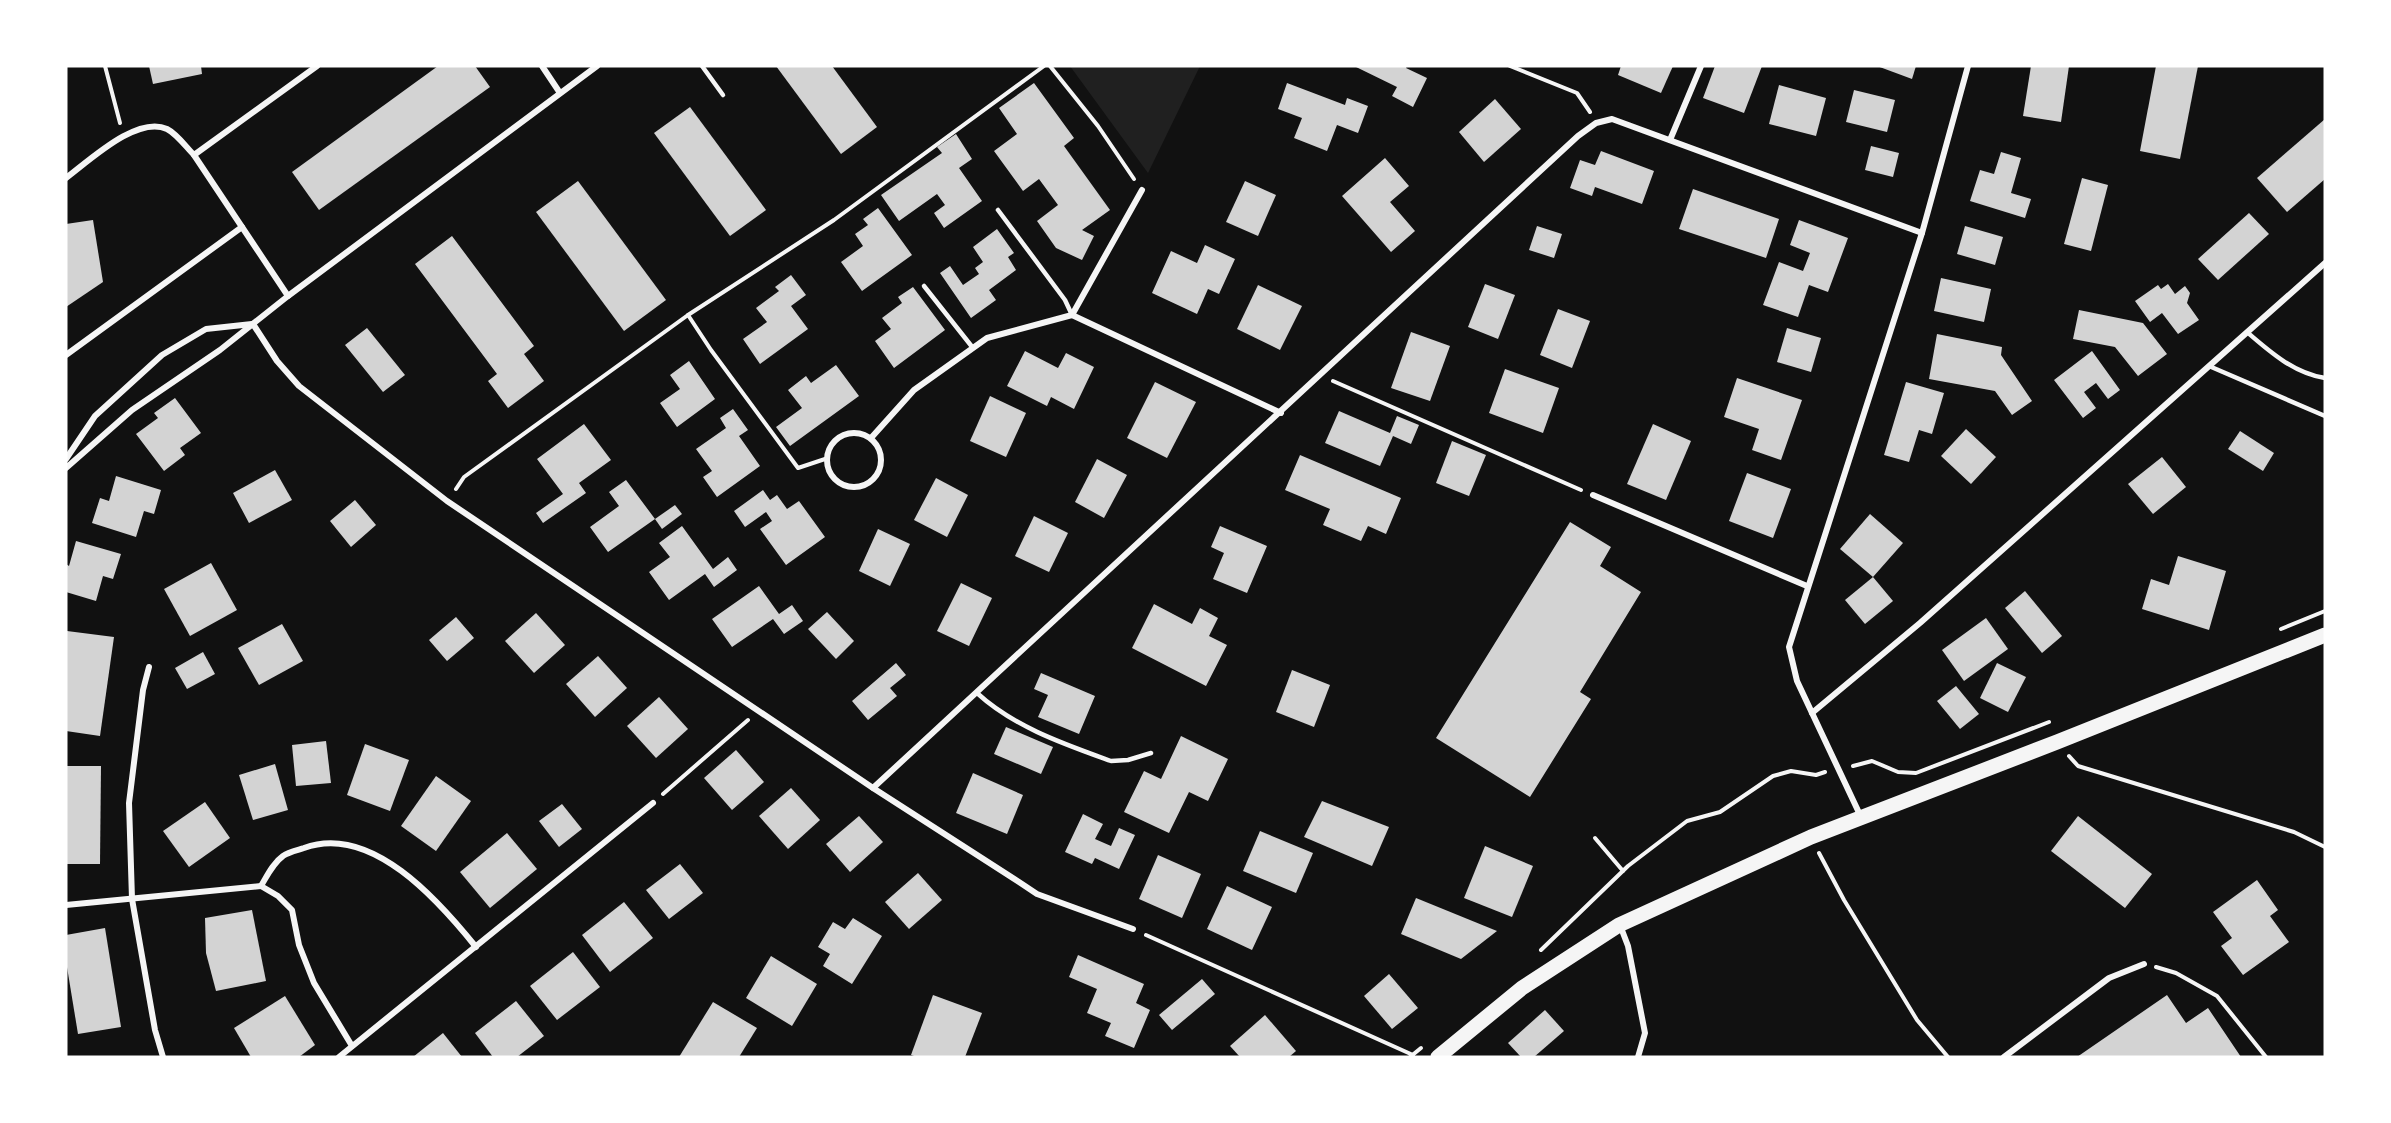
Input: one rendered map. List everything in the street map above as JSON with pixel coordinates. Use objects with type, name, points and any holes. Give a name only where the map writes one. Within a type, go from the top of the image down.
[{"type":"main road","points":[[1438,1057],[1522,988],[1619,925],[1811,837],[2325,635]]},
{"type":"street","points":[[194,155],[317,66]]},
{"type":"street","points":[[542,66],[560,93]]},
{"type":"street","points":[[66,468],[132,410],[220,350],[288,296],[597,66]]},
{"type":"street","points":[[1670,140],[1701,66]]},
{"type":"street","points":[[1862,817],[1797,681],[1789,647],[1922,233],[1968,66]]},
{"type":"street","points":[[873,788],[1281,414],[1578,136],[1596,123],[1612,119],[1922,233]]},
{"type":"street","points":[[66,178],[126,134],[156,126],[169,130],[194,155],[288,296]]},
{"type":"street","points":[[1072,315],[1142,190]]},
{"type":"street","points":[[66,355],[242,227]]},
{"type":"street","points":[[1812,713],[1929,616],[2325,263]]},
{"type":"street","points":[[871,438],[914,390],[987,338],[1072,315],[1281,414]]},
{"type":"street","points":[[66,459],[94,416],[162,355],[206,329],[253,324]]},
{"type":"street","points":[[253,324],[277,361],[299,386],[447,501],[757,711],[1037,894],[1133,929]]},
{"type":"street","points":[[855,433],[871,438],[877,445],[881,463],[873,479],[856,486],[839,481],[832,475],[828,458],[834,442],[840,437],[855,433]]},
{"type":"street","points":[[1593,495],[1807,586]]},
{"type":"street","points":[[149,667],[143,690],[129,803],[132,899],[155,1030],[163,1057]]},
{"type":"street","points":[[339,1057],[653,803]]},
{"type":"street","points":[[261,886],[283,856],[316,844],[347,843],[388,862],[443,906],[476,947]]},
{"type":"street","points":[[66,904],[261,886],[278,896],[292,910],[299,945],[314,983],[352,1046]]},
{"type":"street","points":[[1619,925],[1628,946],[1645,1034],[1638,1057]]},
{"type":"street","points":[[2004,1057],[2109,978],[2144,964]]},
{"type":"lane","points":[[702,66],[723,95]]},
{"type":"lane","points":[[998,210],[1065,300],[1072,315]]},
{"type":"lane","points":[[924,286],[973,348]]},
{"type":"lane","points":[[2247,332],[2276,356],[2310,376],[2325,378]]},
{"type":"lane","points":[[2209,366],[2325,416]]},
{"type":"lane","points":[[977,693],[994,708],[1015,721],[1111,761],[1128,760],[1151,753]]},
{"type":"path","points":[[105,66],[117,116],[126,134]]},
{"type":"path","points":[[447,501],[464,477],[688,315],[834,220],[1044,66]]},
{"type":"path","points":[[1050,66],[1098,126],[1142,190]]},
{"type":"path","points":[[1510,66],[1577,93],[1596,123]]},
{"type":"path","points":[[688,315],[723,368],[798,468],[828,458]]},
{"type":"path","points":[[1322,375],[1593,495]]},
{"type":"path","points":[[653,803],[757,711]]},
{"type":"path","points":[[2057,742],[2078,766],[2294,832],[2325,847]]},
{"type":"path","points":[[1811,837],[1844,900],[1917,1020],[1948,1057]]},
{"type":"path","points":[[1595,838],[1623,871]]},
{"type":"path","points":[[1133,929],[1416,1057]]},
{"type":"path","points":[[2144,964],[2176,973],[2217,996],[2266,1057]]},
{"type":"shaded area","points":[[1070,66],[1200,66],[1148,173]]},
{"type":"building","points":[[149,66],[201,66],[202,74],[153,84]]},
{"type":"building","points":[[438,66],[475,66],[490,87],[319,210],[292,172]]},
{"type":"building","points":[[776,66],[832,66],[877,127],[841,154]]},
{"type":"building","points":[[1354,66],[1407,66],[1406,68],[1427,78],[1413,107],[1392,96],[1397,87]]},
{"type":"building","points":[[1621,66],[1673,66],[1661,93],[1618,75]]},
{"type":"building","points":[[1715,66],[1762,66],[1744,113],[1703,98]]},
{"type":"building","points":[[1877,66],[1916,66],[1912,79]]},
{"type":"building","points":[[2031,66],[2069,66],[2061,122],[2023,116]]},
{"type":"building","points":[[2156,66],[2198,66],[2180,159],[2140,151]]},
{"type":"building","points":[[1034,83],[1074,138],[1064,146],[1110,210],[1082,230],[1094,236],[1082,260],[1056,248],[1037,221],[1058,205],[1039,179],[1023,191],[994,151],[1017,134],[999,108]]},
{"type":"building","points":[[1287,83],[1345,105],[1347,98],[1368,106],[1358,133],[1337,125],[1327,151],[1294,138],[1302,118],[1278,109]]},
{"type":"building","points":[[1779,85],[1826,98],[1816,136],[1769,124]]},
{"type":"building","points":[[1854,90],[1895,100],[1887,132],[1846,122]]},
{"type":"building","points":[[1495,99],[1521,129],[1484,162],[1459,132]]},
{"type":"building","points":[[690,107],[766,210],[730,236],[654,133]]},
{"type":"building","points":[[2325,119],[2325,179],[2287,212],[2257,178]]},
{"type":"building","points":[[956,134],[972,159],[959,168],[982,201],[944,228],[934,213],[945,205],[937,194],[899,221],[881,195],[942,153],[937,147]]},
{"type":"building","points":[[1871,146],[1899,153],[1893,177],[1865,170]]},
{"type":"building","points":[[1601,151],[1654,171],[1642,204],[1595,187],[1592,196],[1570,188],[1580,160],[1595,165]]},
{"type":"building","points":[[2001,152],[2021,158],[2011,193],[2031,199],[2025,218],[1970,201],[1980,170],[1994,174]]},
{"type":"building","points":[[1385,158],[1409,186],[1390,202],[1415,231],[1391,252],[1342,196]]},
{"type":"building","points":[[2082,178],[2108,185],[2091,251],[2064,244]]},
{"type":"building","points":[[578,181],[666,300],[624,331],[536,212]]},
{"type":"building","points":[[1245,181],[1276,195],[1258,236],[1226,222]]},
{"type":"building","points":[[1693,189],[1779,219],[1766,258],[1679,229]]},
{"type":"building","points":[[878,208],[912,255],[862,291],[841,262],[863,246],[855,234],[868,225],[863,219]]},
{"type":"building","points":[[2249,213],[2269,234],[2218,280],[2198,259]]},
{"type":"building","points":[[93,220],[103,282],[66,307],[66,224]]},
{"type":"building","points":[[1799,220],[1848,238],[1828,292],[1809,285],[1798,317],[1763,305],[1779,262],[1803,271],[1810,253],[1790,245]]},
{"type":"building","points":[[1537,226],[1562,234],[1554,258],[1529,250]]},
{"type":"building","points":[[1965,226],[2003,237],[1995,265],[1957,254]]},
{"type":"building","points":[[997,229],[1014,253],[1008,257],[1016,270],[989,290],[996,300],[971,318],[940,273],[950,266],[963,285],[979,274],[975,268],[983,262],[973,247]]},
{"type":"building","points":[[452,236],[534,346],[524,354],[544,381],[508,408],[488,381],[497,374],[415,264]]},
{"type":"building","points":[[1205,245],[1235,259],[1219,294],[1208,289],[1197,314],[1152,293],[1171,251],[1197,263]]},
{"type":"building","points":[[791,275],[806,295],[791,306],[808,329],[760,364],[743,339],[767,322],[756,308],[779,291],[775,287]]},
{"type":"building","points":[[1941,278],[1991,289],[1984,322],[1934,311]]},
{"type":"building","points":[[1485,284],[1515,295],[1498,339],[1468,327]]},
{"type":"building","points":[[2168,284],[2175,294],[2185,286],[2190,293],[2187,303],[2199,320],[2178,334],[2162,313],[2150,322],[2135,301],[2158,285],[2161,289]]},
{"type":"building","points":[[1258,285],[1302,306],[1280,350],[1237,329]]},
{"type":"building","points":[[913,287],[945,330],[894,368],[875,341],[891,329],[882,318],[902,303],[898,297]]},
{"type":"building","points":[[1558,309],[1590,321],[1572,368],[1540,355]]},
{"type":"building","points":[[2079,310],[2143,323],[2167,354],[2138,376],[2115,347],[2073,339]]},
{"type":"building","points":[[367,328],[405,375],[383,392],[345,345]]},
{"type":"building","points":[[1787,328],[1821,338],[1811,372],[1777,362]]},
{"type":"building","points":[[1411,332],[1450,346],[1430,401],[1391,388]]},
{"type":"building","points":[[1937,334],[2002,347],[2001,355],[2032,401],[2012,415],[1995,391],[1929,379]]},
{"type":"building","points":[[1025,351],[1058,368],[1066,353],[1094,367],[1074,409],[1051,397],[1047,406],[1007,386]]},
{"type":"building","points":[[2092,351],[2120,390],[2108,399],[2096,383],[2084,392],[2096,408],[2083,418],[2054,380]]},
{"type":"building","points":[[689,361],[715,399],[677,427],[660,403],[680,389],[670,375]]},
{"type":"building","points":[[836,365],[859,396],[790,446],[776,427],[802,408],[788,390],[806,376],[811,383]]},
{"type":"building","points":[[1505,369],[1559,388],[1543,433],[1489,413]]},
{"type":"building","points":[[1737,378],[1802,400],[1781,460],[1752,450],[1759,429],[1724,417]]},
{"type":"building","points":[[1155,382],[1196,402],[1167,458],[1127,438]]},
{"type":"building","points":[[1906,382],[1944,393],[1932,434],[1919,430],[1909,462],[1884,455]]},
{"type":"building","points":[[990,396],[1026,413],[1006,457],[970,441]]},
{"type":"building","points":[[175,398],[201,433],[180,448],[185,455],[164,471],[136,434],[158,418],[154,413]]},
{"type":"building","points":[[733,409],[748,430],[739,436],[760,466],[717,497],[703,477],[712,471],[696,449],[726,428],[720,418]]},
{"type":"building","points":[[1339,411],[1390,433],[1397,416],[1419,425],[1411,444],[1393,436],[1380,466],[1325,443]]},
{"type":"building","points":[[584,424],[611,460],[579,483],[586,493],[543,523],[536,513],[563,494],[537,459]]},
{"type":"building","points":[[1653,424],[1691,441],[1666,500],[1627,484]]},
{"type":"building","points":[[1966,429],[1996,457],[1971,484],[1941,456]]},
{"type":"building","points":[[2240,431],[2274,453],[2263,471],[2228,449]]},
{"type":"building","points":[[1452,441],[1486,455],[1469,496],[1436,483]]},
{"type":"building","points":[[1300,455],[1401,498],[1386,534],[1368,526],[1361,541],[1323,525],[1330,509],[1285,490]]},
{"type":"building","points":[[2162,457],[2186,487],[2153,514],[2128,484]]},
{"type":"building","points":[[1097,459],[1127,475],[1104,518],[1075,502]]},
{"type":"building","points":[[275,470],[292,500],[249,523],[233,493]]},
{"type":"building","points":[[1747,473],[1791,489],[1773,538],[1729,521]]},
{"type":"building","points":[[116,476],[161,490],[154,514],[144,511],[136,537],[92,523],[100,498],[109,501]]},
{"type":"building","points":[[936,478],[968,495],[947,537],[914,520]]},
{"type":"building","points":[[626,480],[655,519],[608,552],[590,527],[619,506],[609,492]]},
{"type":"building","points":[[763,490],[770,500],[777,495],[787,509],[799,501],[825,537],[786,565],[760,529],[772,521],[766,512],[745,527],[734,511]]},
{"type":"building","points":[[355,500],[376,525],[351,547],[330,521]]},
{"type":"building","points":[[675,505],[682,514],[662,529],[655,519]]},
{"type":"building","points":[[1870,514],[1903,543],[1873,577],[1840,549]]},
{"type":"building","points":[[1034,516],[1068,533],[1049,572],[1015,556]]},
{"type":"building","points":[[1570,522],[1611,547],[1600,566],[1641,592],[1580,692],[1591,699],[1530,797],[1436,738]]},
{"type":"building","points":[[682,526],[713,569],[728,557],[737,570],[714,587],[705,574],[669,600],[649,572],[670,557],[659,543]]},
{"type":"building","points":[[1220,526],[1267,546],[1247,593],[1213,579],[1224,553],[1211,547]]},
{"type":"building","points":[[878,529],[910,544],[890,586],[859,571]]},
{"type":"building","points":[[76,541],[121,554],[113,579],[103,576],[96,601],[66,592],[66,564],[69,566]]},
{"type":"building","points":[[2178,556],[2226,571],[2209,630],[2142,609],[2151,579],[2169,585]]},
{"type":"building","points":[[211,563],[237,610],[190,636],[164,589]]},
{"type":"building","points":[[1873,577],[1893,601],[1865,624],[1845,600]]},
{"type":"building","points":[[961,583],[992,598],[969,646],[937,631]]},
{"type":"building","points":[[759,586],[779,614],[792,605],[803,621],[784,634],[773,619],[732,647],[712,619]]},
{"type":"building","points":[[2025,591],[2062,636],[2042,653],[2005,608]]},
{"type":"building","points":[[1154,604],[1192,624],[1200,608],[1218,618],[1209,636],[1227,645],[1206,686],[1132,648]]},
{"type":"building","points":[[827,612],[854,641],[836,659],[808,629]]},
{"type":"building","points":[[536,613],[565,645],[534,673],[505,641]]},
{"type":"building","points":[[456,617],[474,638],[447,661],[429,640]]},
{"type":"building","points":[[1986,618],[2008,649],[1964,681],[1942,650]]},
{"type":"building","points":[[282,624],[303,661],[259,685],[238,648]]},
{"type":"building","points":[[67,631],[114,637],[100,736],[66,731]]},
{"type":"building","points":[[203,652],[215,674],[187,689],[175,668]]},
{"type":"building","points":[[598,656],[627,688],[595,717],[566,684]]},
{"type":"building","points":[[896,663],[906,675],[890,688],[897,696],[868,720],[852,701]]},
{"type":"building","points":[[1997,663],[2026,677],[2008,712],[1980,698]]},
{"type":"building","points":[[1292,670],[1330,685],[1314,727],[1276,712]]},
{"type":"building","points":[[1041,673],[1095,696],[1079,734],[1038,717],[1048,695],[1034,689]]},
{"type":"building","points":[[1956,686],[1979,714],[1960,729],[1937,701]]},
{"type":"building","points":[[659,697],[688,729],[656,758],[627,726]]},
{"type":"building","points":[[1006,727],[1053,747],[1041,774],[994,754]]},
{"type":"building","points":[[1181,736],[1228,759],[1208,801],[1189,792],[1169,833],[1124,812],[1144,771],[1161,779]]},
{"type":"building","points":[[326,741],[331,783],[296,786],[292,745]]},
{"type":"building","points":[[365,744],[409,760],[390,811],[347,795]]},
{"type":"building","points":[[736,750],[764,782],[732,810],[704,778]]},
{"type":"building","points":[[275,764],[288,810],[253,820],[239,775]]},
{"type":"building","points":[[66,766],[101,766],[100,864],[66,864]]},
{"type":"building","points":[[973,773],[1023,795],[1007,834],[956,813]]},
{"type":"building","points":[[436,776],[471,801],[436,851],[401,826]]},
{"type":"building","points":[[791,788],[820,820],[788,849],[759,816]]},
{"type":"building","points":[[1322,801],[1389,827],[1372,866],[1304,837]]},
{"type":"building","points":[[205,802],[230,838],[189,867],[163,831]]},
{"type":"building","points":[[562,804],[582,829],[559,847],[539,821]]},
{"type":"building","points":[[1083,814],[1103,824],[1095,839],[1111,846],[1119,828],[1135,835],[1119,869],[1095,858],[1092,864],[1065,852]]},
{"type":"building","points":[[859,816],[883,842],[850,872],[826,844]]},
{"type":"building","points":[[2078,816],[2152,874],[2125,908],[2051,851]]},
{"type":"building","points":[[1260,831],[1313,853],[1296,893],[1243,871]]},
{"type":"building","points":[[507,833],[537,869],[490,908],[460,872]]},
{"type":"building","points":[[1485,846],[1533,866],[1512,917],[1464,898]]},
{"type":"building","points":[[1158,855],[1201,874],[1182,918],[1139,899]]},
{"type":"building","points":[[680,864],[703,893],[669,919],[646,890]]},
{"type":"building","points":[[918,873],[942,900],[909,929],[885,902]]},
{"type":"building","points":[[2257,880],[2278,910],[2270,916],[2289,942],[2243,975],[2221,946],[2232,938],[2213,912]]},
{"type":"building","points":[[1227,886],[1272,907],[1252,950],[1207,929]]},
{"type":"building","points":[[1416,898],[1497,931],[1461,959],[1401,934]]},
{"type":"building","points":[[624,902],[653,938],[610,972],[582,935]]},
{"type":"building","points":[[252,910],[266,981],[216,991],[206,953],[205,918]]},
{"type":"building","points":[[853,918],[882,936],[852,984],[823,966],[830,954],[818,947],[833,922],[845,929]]},
{"type":"building","points":[[105,928],[121,1027],[78,1034],[66,961],[66,935]]},
{"type":"building","points":[[573,952],[600,987],[557,1020],[530,986]]},
{"type":"building","points":[[1078,955],[1144,984],[1136,1003],[1150,1010],[1134,1048],[1105,1036],[1111,1023],[1087,1013],[1097,989],[1069,977]]},
{"type":"building","points":[[771,956],[817,984],[792,1026],[746,998]]},
{"type":"building","points":[[1389,974],[1418,1008],[1392,1029],[1364,996]]},
{"type":"building","points":[[1202,979],[1215,994],[1172,1030],[1159,1015]]},
{"type":"building","points":[[933,995],[982,1013],[965,1057],[911,1055]]},
{"type":"building","points":[[2167,995],[2186,1023],[2208,1008],[2241,1057],[2077,1057]]},
{"type":"building","points":[[285,996],[315,1045],[299,1057],[251,1057],[234,1028]]},
{"type":"building","points":[[516,1001],[544,1036],[517,1057],[493,1057],[475,1033]]},
{"type":"building","points":[[713,1002],[757,1028],[739,1057],[679,1057]]},
{"type":"building","points":[[1545,1010],[1564,1031],[1534,1057],[1521,1057],[1508,1043]]},
{"type":"building","points":[[1265,1015],[1296,1051],[1289,1057],[1240,1057],[1230,1046]]},
{"type":"building","points":[[443,1033],[462,1057],[413,1057]]}]
